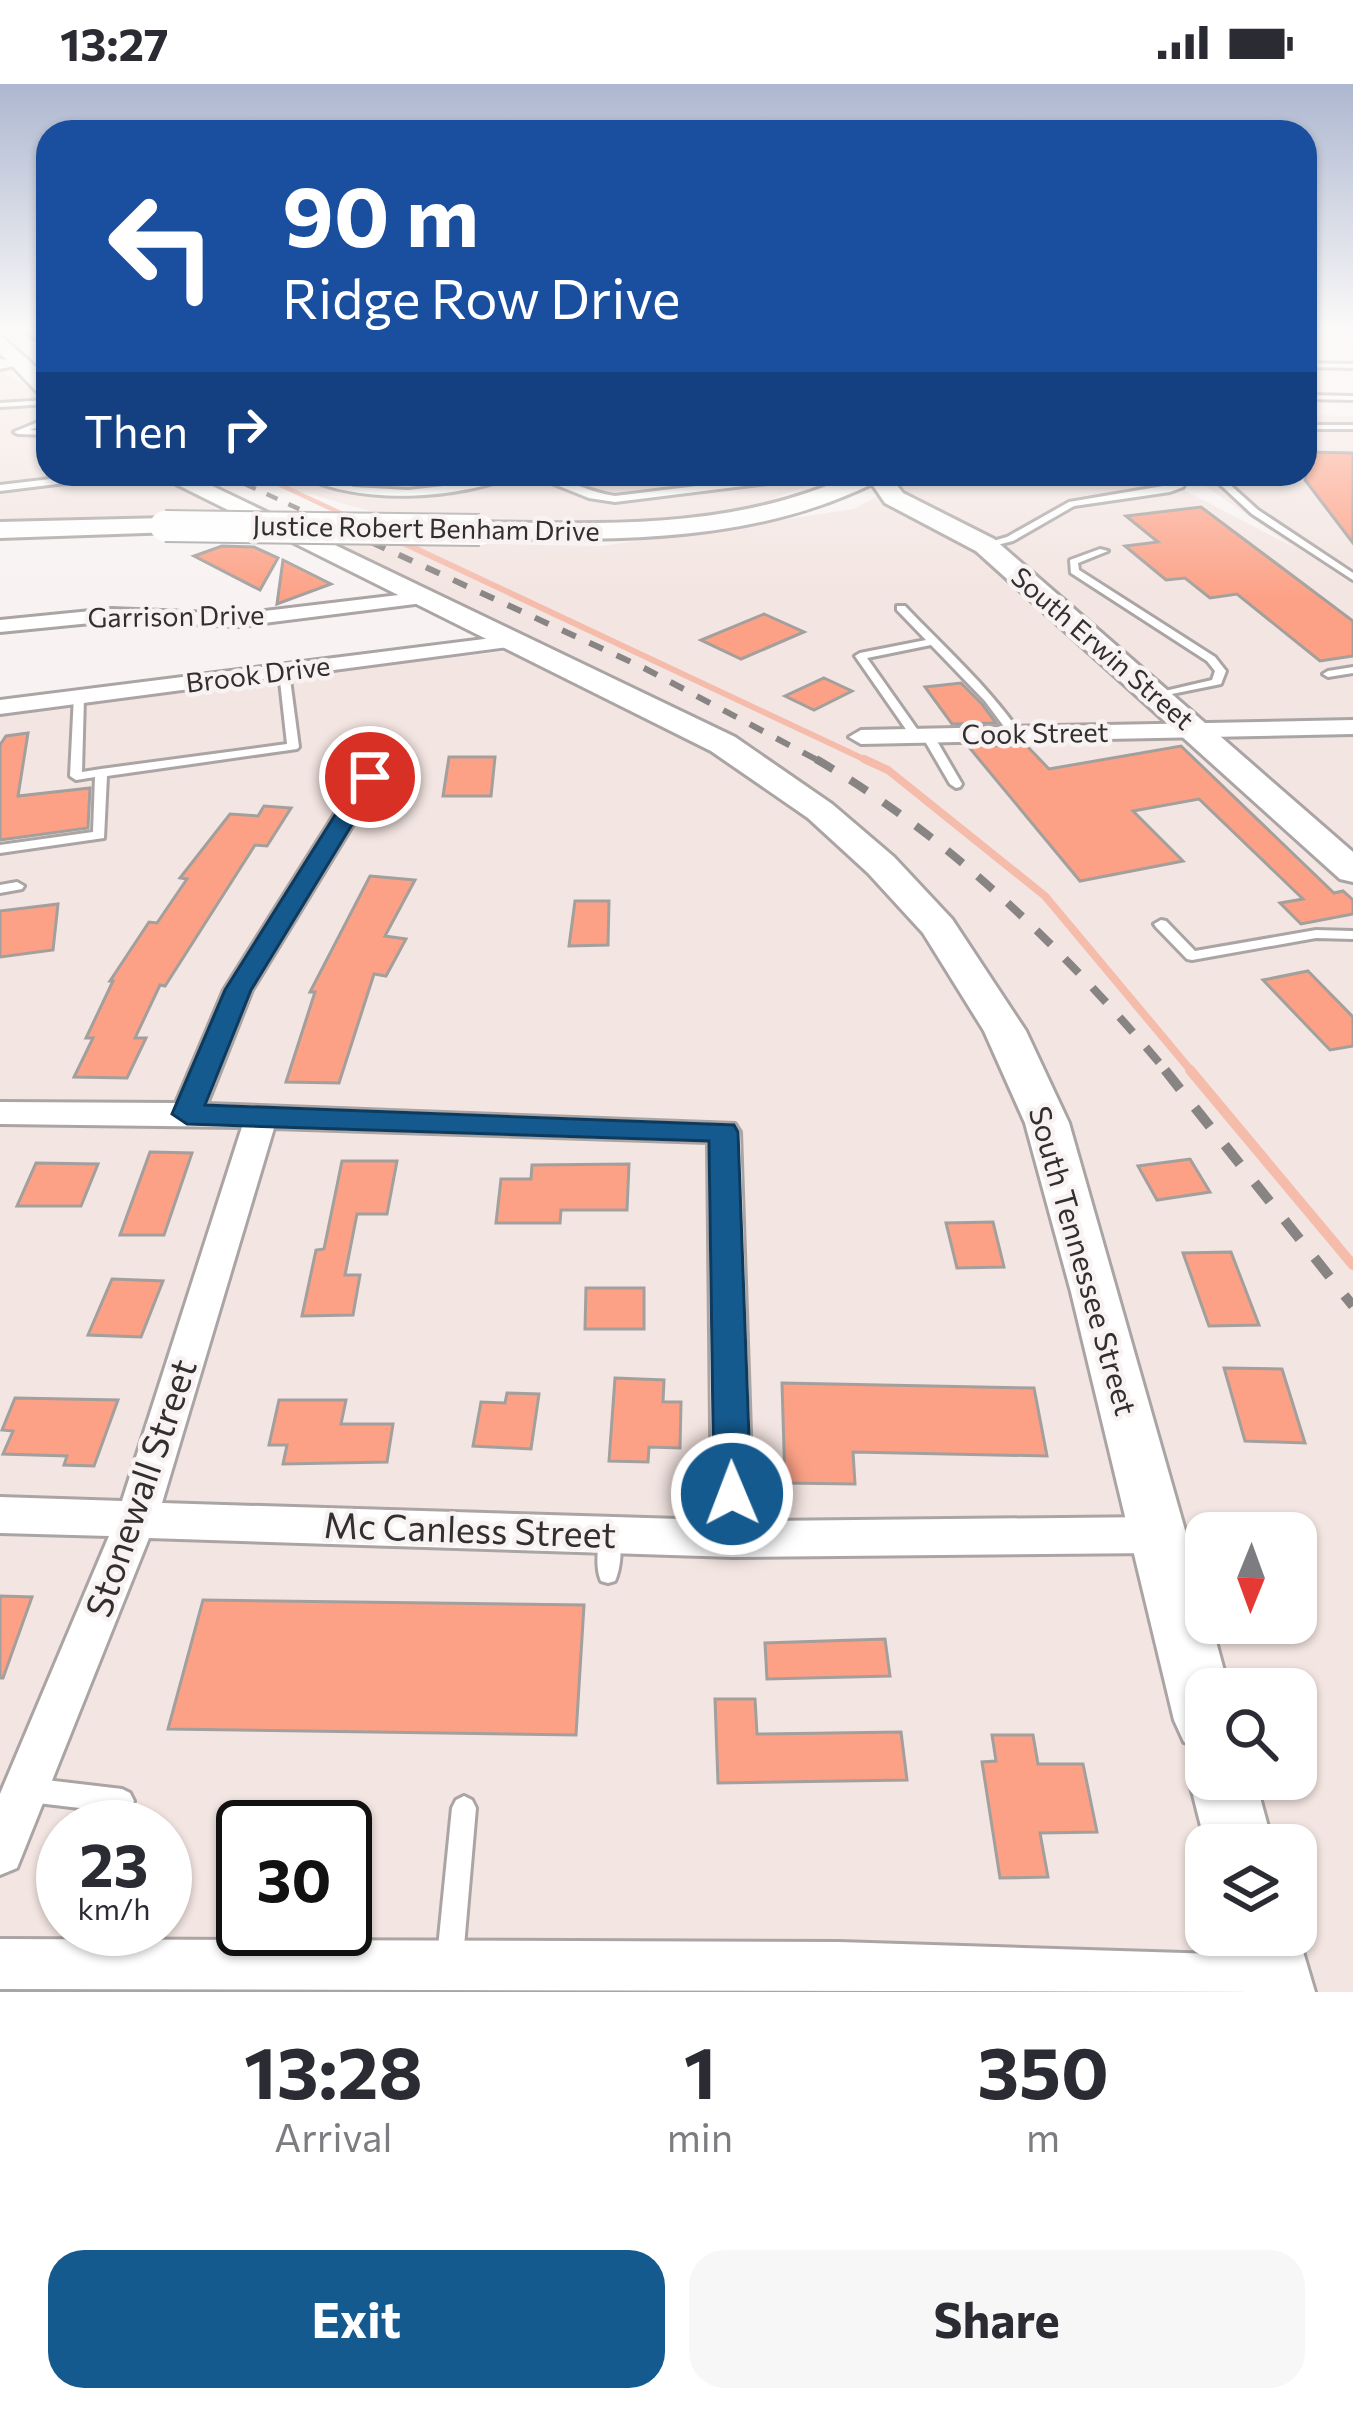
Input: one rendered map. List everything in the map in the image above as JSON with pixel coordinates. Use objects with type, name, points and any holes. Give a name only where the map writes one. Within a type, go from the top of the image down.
[{"type":"street","name":"South Tennessee Street","points":[[193,486],[693,728],[778,780],[881,865],[959,956],[1005,1031],[1047,1123],[1096,1292],[1192,1668]]},
{"type":"street","points":[[886,486],[905,507]]},
{"type":"street","name":"Justice Robert Benham Drive","points":[[0,530],[672,527],[802,503],[848,487]]},
{"type":"street","name":"South Erwin Street","points":[[848,487],[957,527],[985,545],[1353,871]]},
{"type":"street","points":[[802,503],[905,507]]},
{"type":"street","name":"Garrison Drive","points":[[0,626],[111,615],[240,620],[424,598]]},
{"type":"street","name":"Brook Drive","points":[[0,707],[516,641]]},
{"type":"street","name":"Cook Street","points":[[861,737],[1353,727]]},
{"type":"street","points":[[187,1114],[238,990],[370,777]]},
{"type":"street","points":[[0,1113],[187,1114],[724,1132],[733,1539]]},
{"type":"street","name":"Stonewall Street","points":[[0,1851],[136,1520],[261,1117]]},
{"type":"street","name":"Mc Canless Street","points":[[0,1515],[136,1520],[609,1554],[733,1539],[1156,1534]]},
{"type":"street","points":[[0,1964],[1273,1969]]},
{"type":"lane","points":[[36,425],[18,432],[36,433]]},
{"type":"lane","points":[[1317,427],[1353,427]]},
{"type":"lane","points":[[0,488],[36,484]]},
{"type":"lane","points":[[338,486],[385,495],[460,486]]},
{"type":"lane","points":[[565,486],[615,499],[719,486]]},
{"type":"lane","points":[[985,545],[1010,539],[1072,504],[1176,486]]},
{"type":"lane","points":[[1227,486],[1256,512],[1353,578]]},
{"type":"lane","points":[[1103,550],[1073,562],[1074,571],[1211,659],[1221,671],[1216,682],[1156,696]]},
{"type":"lane","points":[[901,608],[932,642],[980,682],[1016,734]]},
{"type":"lane","points":[[932,642],[860,656],[956,784]]},
{"type":"lane","points":[[1328,674],[1353,670]]},
{"type":"lane","points":[[78,698],[76,776],[293,747],[284,672]]},
{"type":"lane","points":[[0,849],[100,835],[101,773]]},
{"type":"lane","points":[[0,889],[16,886]]},
{"type":"lane","points":[[1161,924],[1192,956],[1316,934],[1353,935]]},
{"type":"lane","points":[[25,1790],[113,1800]]},
{"type":"lane","points":[[449,1966],[464,1808]]},
{"type":"shaded area","points":[[0,421],[36,421],[36,486],[180,486],[222,513],[0,520]]},
{"type":"shaded area","points":[[1317,421],[1353,421],[1353,1992],[0,1992],[0,711],[551,646],[322,541],[601,546],[854,509],[895,486],[1176,486],[1295,548],[1205,486],[1317,486]]},
{"type":"shaded area","points":[[806,486],[672,527],[377,513],[287,488]]},
{"type":"building","points":[[1317,452],[1353,453],[1353,543],[1310,486],[1317,486]]},
{"type":"building","points":[[1201,507],[1353,621],[1353,656],[1320,661],[1237,594],[1210,598],[1185,578],[1166,580],[1125,546],[1158,542],[1126,516]]},
{"type":"building","points":[[222,546],[254,547],[278,558],[260,590],[194,556]]},
{"type":"building","points":[[283,560],[331,584],[277,604]]},
{"type":"building","points":[[764,614],[804,632],[741,659],[701,640]]},
{"type":"building","points":[[824,678],[852,691],[814,710],[785,696]]},
{"type":"building","points":[[961,683],[996,723],[952,724],[925,687]]},
{"type":"building","points":[[28,733],[18,796],[90,788],[88,828],[0,840],[0,745],[6,736]]},
{"type":"building","points":[[1026,745],[1049,769],[1181,746],[1334,893],[1343,891],[1353,900],[1353,914],[1301,924],[1280,903],[1303,899],[1199,799],[1133,811],[1183,861],[1080,881],[968,746]]},
{"type":"building","points":[[449,757],[495,757],[491,796],[443,796]]},
{"type":"building","points":[[264,806],[291,808],[267,846],[255,845],[165,986],[160,985],[135,1038],[146,1038],[127,1078],[74,1077],[93,1038],[86,1038],[110,981],[149,922],[157,923],[187,879],[180,878],[230,814],[258,816]]},
{"type":"building","points":[[370,876],[415,880],[385,936],[406,939],[386,976],[374,974],[339,1083],[286,1082],[315,992],[310,992]]},
{"type":"building","points":[[575,901],[609,901],[608,945],[569,946]]},
{"type":"building","points":[[58,904],[53,950],[0,957],[0,911]]},
{"type":"building","points":[[1308,971],[1353,1017],[1353,1046],[1330,1050],[1263,980]]},
{"type":"building","points":[[150,1152],[192,1153],[164,1235],[120,1235]]},
{"type":"building","points":[[1190,1159],[1210,1192],[1157,1200],[1138,1166]]},
{"type":"building","points":[[342,1161],[397,1161],[387,1214],[357,1214],[345,1275],[360,1275],[353,1315],[302,1316],[316,1250],[324,1249]]},
{"type":"building","points":[[36,1163],[98,1164],[81,1206],[17,1206]]},
{"type":"building","points":[[629,1164],[627,1210],[561,1210],[560,1223],[496,1223],[501,1179],[531,1179],[532,1165]]},
{"type":"building","points":[[993,1222],[1004,1267],[957,1268],[946,1223]]},
{"type":"building","points":[[1231,1252],[1259,1325],[1209,1326],[1183,1253]]},
{"type":"building","points":[[112,1279],[163,1281],[141,1337],[88,1335]]},
{"type":"building","points":[[586,1288],[644,1288],[644,1329],[585,1329]]},
{"type":"building","points":[[1224,1368],[1282,1369],[1305,1443],[1245,1441]]},
{"type":"building","points":[[615,1378],[664,1380],[663,1402],[681,1402],[680,1448],[649,1447],[648,1462],[609,1461]]},
{"type":"building","points":[[782,1383],[1034,1388],[1047,1456],[853,1452],[855,1484],[785,1483]]},
{"type":"building","points":[[507,1393],[539,1394],[531,1449],[473,1446],[481,1402],[505,1403]]},
{"type":"building","points":[[15,1398],[118,1400],[94,1466],[64,1465],[67,1456],[3,1454],[13,1431],[2,1430]]},
{"type":"building","points":[[279,1400],[346,1400],[341,1424],[393,1424],[387,1462],[283,1464],[287,1445],[269,1445]]},
{"type":"building","points":[[0,1596],[32,1597],[3,1678],[0,1678]]},
{"type":"building","points":[[203,1600],[584,1605],[576,1735],[168,1729]]},
{"type":"building","points":[[885,1639],[890,1676],[767,1679],[765,1643]]},
{"type":"building","points":[[715,1699],[755,1699],[757,1734],[901,1732],[907,1780],[718,1783]]},
{"type":"building","points":[[992,1735],[1033,1735],[1038,1764],[1083,1764],[1097,1832],[1040,1833],[1048,1877],[1000,1878],[982,1762],[996,1761]]},
{"type":"waterway","points":[[283,486],[349,517]]},
{"type":"waterway","points":[[397,540],[870,762]]},
{"type":"waterway","points":[[864,759],[888,770],[1045,896],[1193,1073]]},
{"type":"waterway","points":[[1190,1070],[1353,1265]]},
{"type":"railway","points":[[249,486],[323,520]]},
{"type":"railway","points":[[317,517],[644,668],[820,761]]},
{"type":"railway","points":[[816,759],[820,761]]},
{"type":"railway","points":[[820,761],[914,825],[1005,901],[1089,984],[1168,1073]]},
{"type":"railway","points":[[1165,1070],[1353,1306]]},
{"type":"route","points":[[370,777],[238,990],[187,1114],[724,1132],[732,1494]]}]
